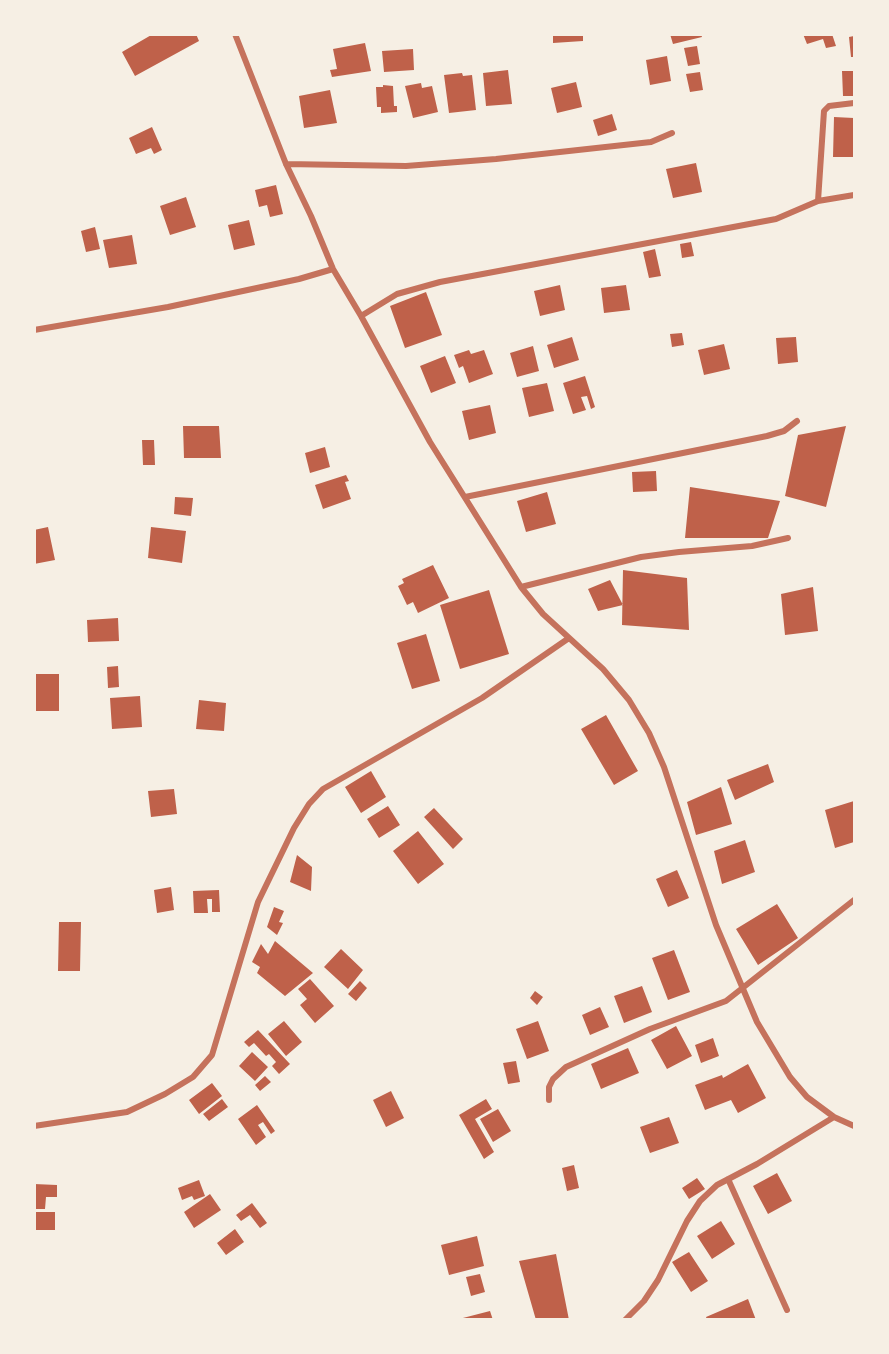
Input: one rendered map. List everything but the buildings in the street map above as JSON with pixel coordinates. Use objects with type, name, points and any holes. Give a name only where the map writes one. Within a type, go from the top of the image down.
[{"type":"street","points":[[235,34],[286,164],[333,269],[430,442],[521,587],[543,614],[603,669],[629,700],[649,733],[664,767],[716,926],[757,1022],[790,1077],[807,1097],[834,1117],[855,1126]]},
{"type":"street","points":[[818,201],[824,111],[829,106],[855,103]]},
{"type":"street","points":[[286,164],[406,166],[474,161],[651,142],[672,133]]},
{"type":"street","points":[[361,316],[397,294],[440,282],[776,219],[818,201],[855,195]]},
{"type":"street","points":[[34,330],[168,307],[299,279],[333,269]]},
{"type":"street","points":[[465,497],[767,436],[784,431],[797,421]]},
{"type":"street","points":[[521,587],[641,558],[679,552],[752,546],[788,538]]},
{"type":"street","points":[[34,1126],[127,1112],[165,1094],[193,1077],[212,1055],[258,902],[294,828],[309,804],[323,789],[482,698],[569,638]]},
{"type":"street","points":[[549,1100],[549,1088],[553,1078],[566,1066],[650,1029],[726,1000],[855,900]]},
{"type":"street","points":[[625,1320],[644,1301],[658,1280],[687,1221],[700,1201],[717,1185],[834,1117]]},
{"type":"street","points":[[728,1179],[787,1310]]}]
